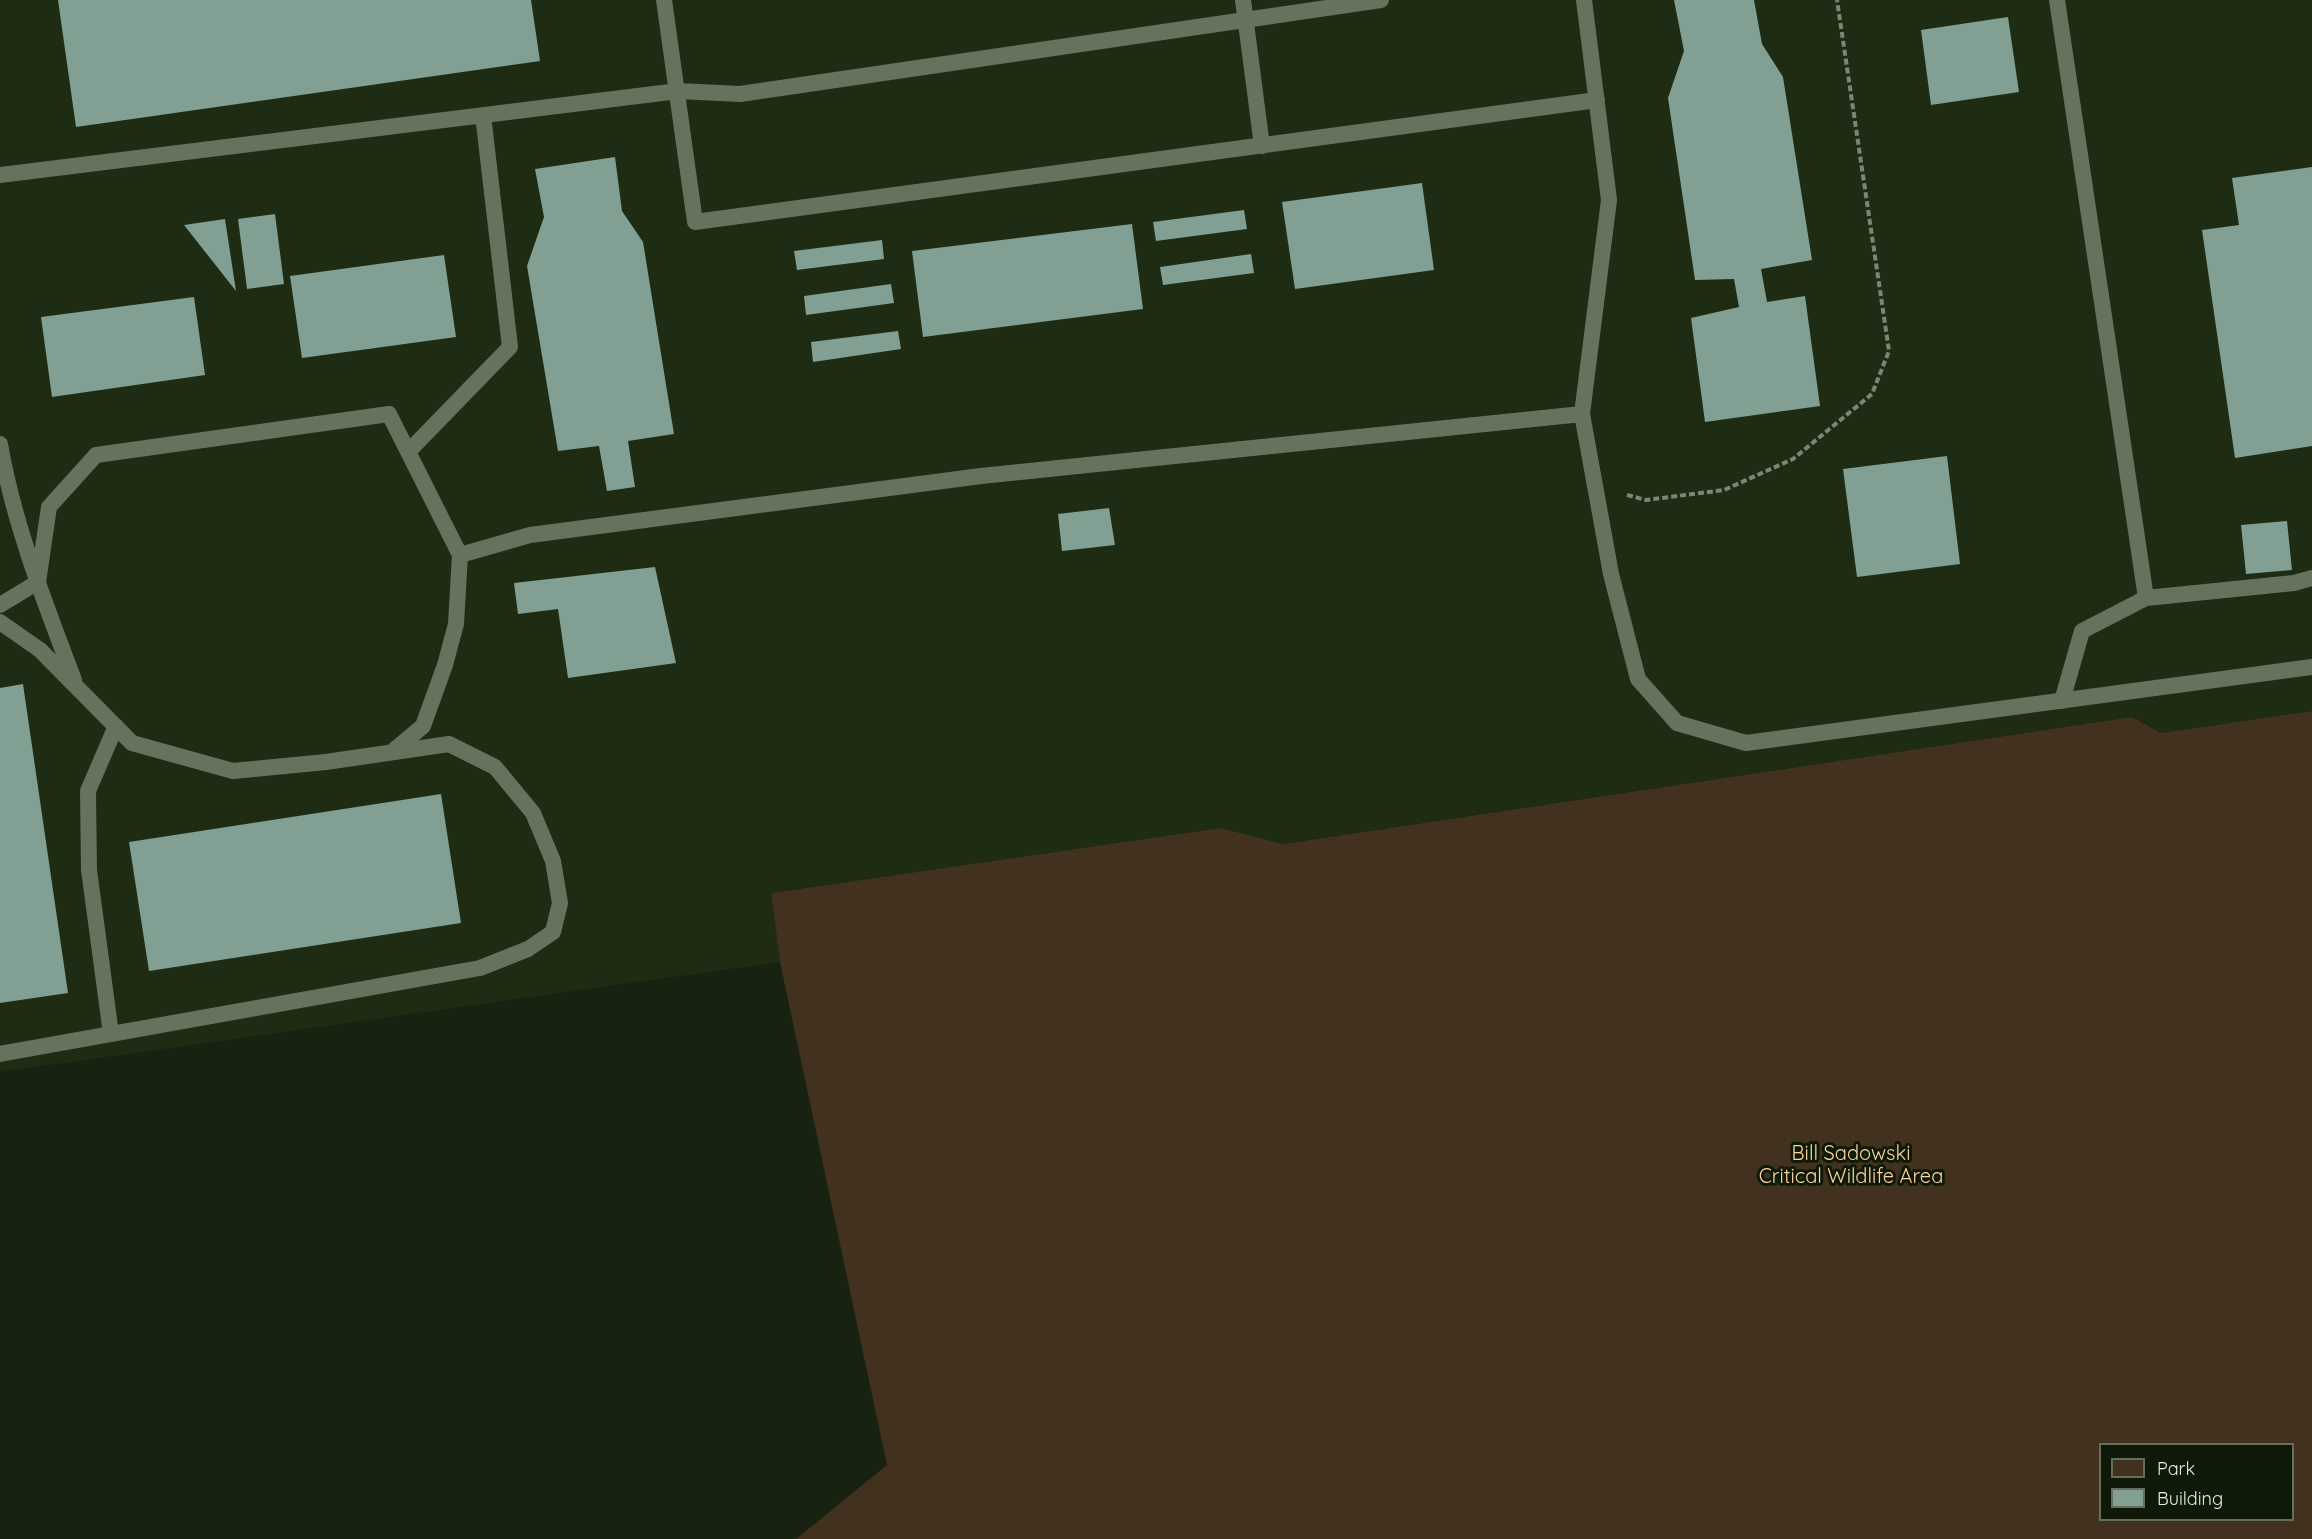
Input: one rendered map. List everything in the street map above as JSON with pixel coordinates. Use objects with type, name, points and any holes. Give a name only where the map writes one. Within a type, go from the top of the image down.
[{"type":"lane","points":[[664,0],[695,222],[1597,100]]},
{"type":"lane","points":[[1244,0],[1262,146]]},
{"type":"lane","points":[[0,175],[678,91],[740,94],[1381,0]]},
{"type":"lane","points":[[1584,0],[1609,200],[1582,414],[1611,574],[1638,679],[1677,723],[1746,743],[2312,667]]},
{"type":"lane","points":[[2057,0],[2146,598]]},
{"type":"lane","points":[[408,452],[510,347],[483,115]]},
{"type":"lane","points":[[0,605],[38,582],[50,507],[96,454],[389,414],[460,555],[456,624],[445,665],[423,726],[391,752]]},
{"type":"lane","points":[[460,555],[530,535],[981,476],[1582,414]]},
{"type":"lane","points":[[0,444],[5,472],[38,582],[77,687]]},
{"type":"lane","points":[[2062,701],[2082,632],[2146,598],[2294,583],[2312,578]]},
{"type":"lane","points":[[0,622],[39,650],[132,743],[233,771],[449,744],[495,767],[533,813],[553,861],[560,903],[553,932],[528,949],[480,968],[0,1054]]},
{"type":"lane","points":[[111,1034],[89,870],[88,791],[116,726]]},
{"type":"path","points":[[1595,486],[1646,500],[1724,490],[1793,459],[1872,394],[1889,351],[1837,0]]},
{"type":"shaded area","points":[[0,0],[2312,0],[2312,711],[2161,733],[2132,717],[1283,844],[1221,828],[771,893],[780,962],[0,1072]]},
{"type":"green space","name":"Bill Sadowski Critical Wildlife Area","points":[[2312,711],[2312,1539],[796,1539],[887,1465],[780,962],[771,893],[1221,828],[1283,844],[2132,717],[2161,733]]},
{"type":"building","points":[[58,0],[531,0],[540,61],[76,127]]},
{"type":"building","points":[[1674,0],[1754,0],[1762,44],[1783,77],[1812,260],[1761,269],[1767,302],[1805,296],[1820,406],[1705,422],[1691,318],[1739,307],[1734,279],[1695,280],[1668,98],[1684,51]]},
{"type":"building","points":[[2008,17],[2019,92],[1931,105],[1921,30]]},
{"type":"building","points":[[615,157],[622,211],[643,242],[674,434],[628,441],[635,487],[607,491],[599,446],[558,451],[527,266],[544,217],[535,169]]},
{"type":"building","points":[[2312,167],[2312,446],[2235,458],[2202,230],[2239,225],[2232,178]]},
{"type":"building","points":[[1422,183],[1434,270],[1295,289],[1282,202]]},
{"type":"building","points":[[1244,210],[1247,229],[1156,241],[1153,222]]},
{"type":"building","points":[[275,214],[284,284],[247,289],[238,219]]},
{"type":"building","points":[[225,219],[236,291],[184,225]]},
{"type":"building","points":[[1132,224],[1143,309],[923,337],[912,251]]},
{"type":"building","points":[[882,240],[884,259],[797,270],[794,251]]},
{"type":"building","points":[[1251,254],[1254,273],[1163,285],[1160,267]]},
{"type":"building","points":[[444,255],[456,337],[302,358],[290,276]]},
{"type":"building","points":[[891,284],[894,303],[806,315],[804,296]]},
{"type":"building","points":[[194,297],[205,375],[52,397],[41,317]]},
{"type":"building","points":[[898,331],[901,349],[813,362],[811,342]]},
{"type":"building","points":[[1947,456],[1960,564],[1857,577],[1843,469]]},
{"type":"building","points":[[1109,508],[1115,545],[1062,551],[1058,514]]},
{"type":"building","points":[[2287,521],[2292,570],[2246,574],[2241,525]]},
{"type":"building","points":[[655,567],[676,663],[568,678],[558,609],[518,614],[514,583]]},
{"type":"building","points":[[23,684],[68,993],[0,1003],[0,688]]},
{"type":"building","points":[[441,794],[461,923],[149,971],[129,842]]}]
